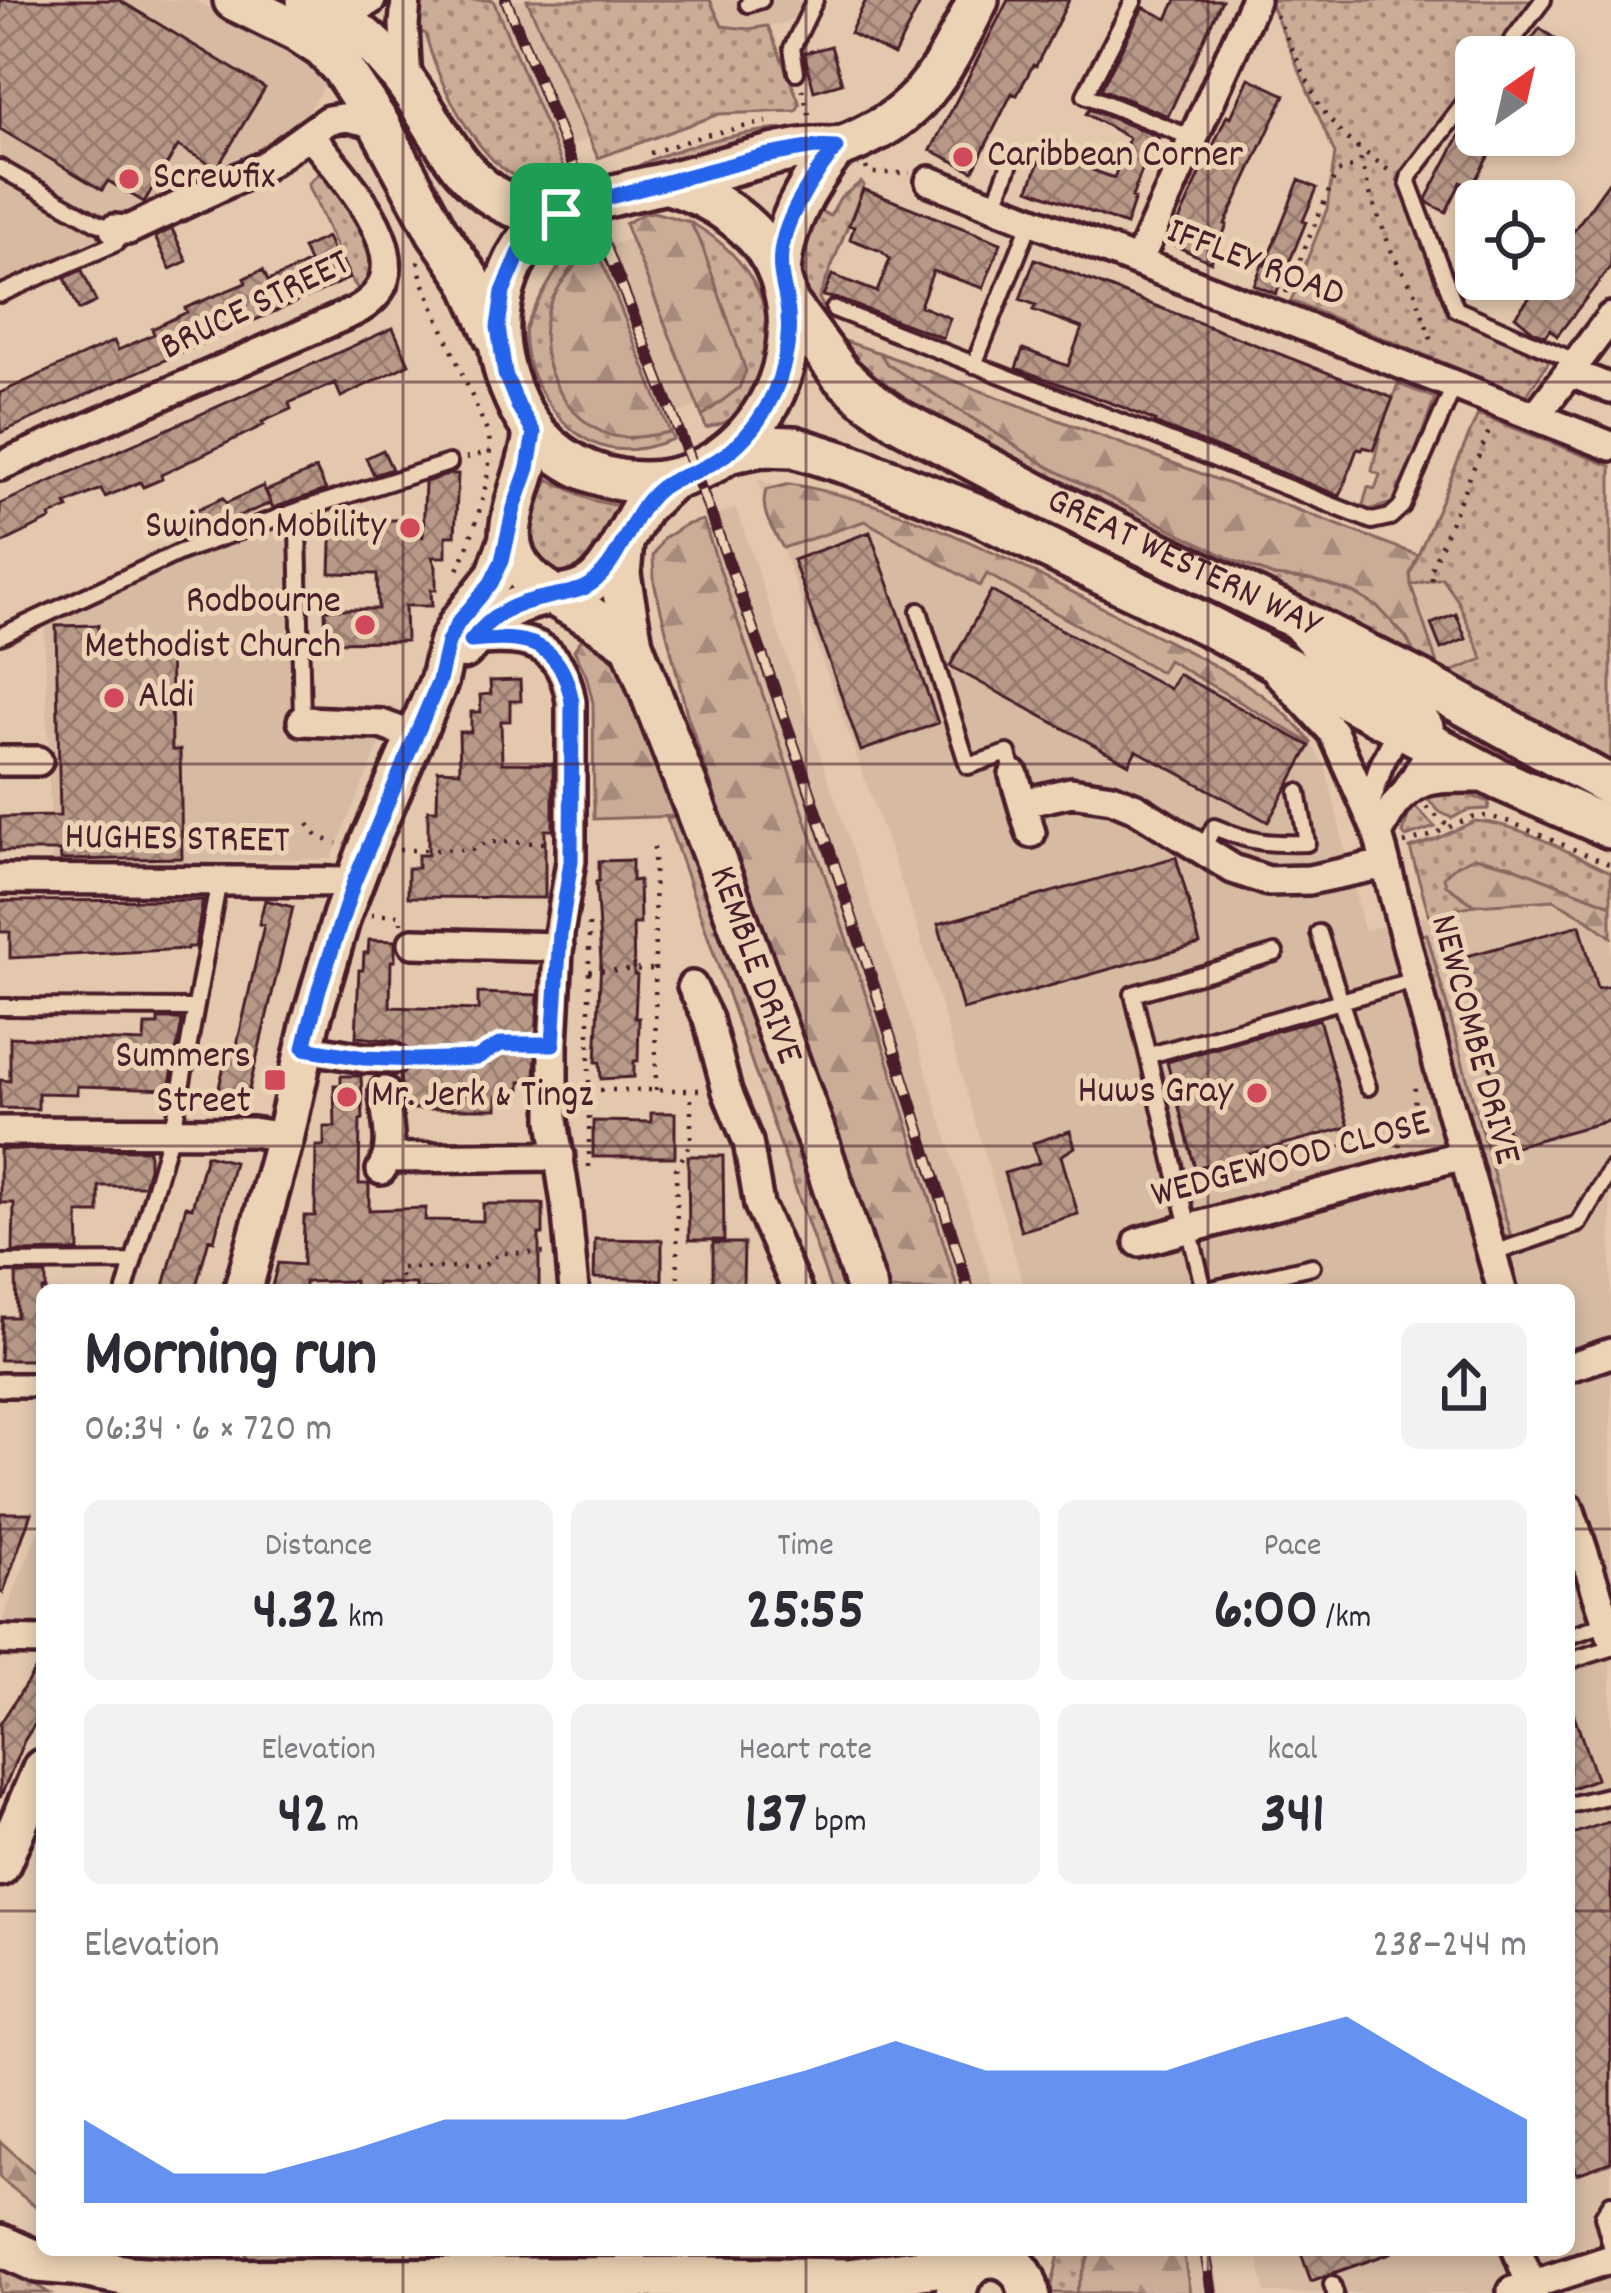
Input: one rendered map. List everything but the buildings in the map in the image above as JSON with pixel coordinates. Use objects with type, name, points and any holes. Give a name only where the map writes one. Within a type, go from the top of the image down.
[{"type":"main road","points":[[233,0],[286,24],[323,48],[341,67],[380,124],[433,225],[476,290],[500,346],[513,394],[534,433],[568,460],[632,482],[672,479],[699,470],[732,452],[758,420],[776,390],[784,358],[782,248],[790,222],[813,181],[914,105],[943,66],[978,0]]},
{"type":"main road","points":[[314,3],[360,33],[407,85],[465,171],[487,193],[513,207],[561,214]]},
{"type":"main road","points":[[500,346],[499,310],[508,276],[531,236],[561,214],[621,193],[764,156],[814,147],[853,154]]},
{"type":"main road","points":[[665,183],[700,195],[741,222],[771,257],[783,288]]},
{"type":"main road","name":"GREAT WESTERN WAY","points":[[783,288],[841,375],[898,420],[1037,494],[1424,683],[1611,786]]},
{"type":"main road","points":[[534,433],[509,537],[518,565],[551,596],[632,644]]},
{"type":"main road","name":"GREAT WESTERN WAY","points":[[732,452],[794,447],[851,465],[1025,536],[1498,778],[1611,828]]},
{"type":"main road","points":[[623,542],[642,507],[672,479]]},
{"type":"main road","name":"KEMBLE DRIVE","points":[[623,542],[620,575],[632,644],[820,1144],[865,1284]]},
{"type":"main road","points":[[0,2219],[36,2242]]},
{"type":"main road","points":[[0,2245],[38,2262],[51,2256]]},
{"type":"main road","points":[[60,2256],[108,2274],[195,2280],[404,2271],[726,2285],[979,2266],[995,2257],[1012,2263],[1024,2276],[1034,2276]]},
{"type":"main road","points":[[848,2279],[892,2293]]},
{"type":"street","points":[[314,3],[353,11],[371,0]]},
{"type":"street","points":[[406,0],[407,85]]},
{"type":"street","points":[[1138,262],[1192,138],[1265,7]]},
{"type":"street","points":[[319,127],[331,78],[323,48]]},
{"type":"street","points":[[121,229],[264,166],[319,127],[347,117],[380,124]]},
{"type":"street","name":"BRUCE STREET","points":[[0,466],[353,312],[375,298],[386,275],[379,231],[319,127]]},
{"type":"street","name":"IFFLEY ROAD","points":[[918,181],[1031,220],[1611,446]]},
{"type":"street","points":[[1536,416],[1611,317]]},
{"type":"street","points":[[1573,367],[1611,389]]},
{"type":"street","points":[[245,1284],[319,989],[354,882],[439,681],[443,653],[495,576],[509,537]]},
{"type":"street","points":[[439,681],[498,614],[517,604],[590,584],[623,542]]},
{"type":"street","points":[[1283,611],[1326,656],[1419,710],[1430,726],[1381,766],[1378,839]]},
{"type":"street","points":[[471,641],[521,640],[542,649],[560,664],[572,702],[571,861],[559,946],[553,1120],[574,1284]]},
{"type":"street","name":"NEWCOMBE DRIVE","points":[[1259,652],[1333,732],[1378,839],[1500,1284]]},
{"type":"street","points":[[302,721],[381,724],[416,737]]},
{"type":"street","points":[[1023,803],[1071,792],[1112,798],[1249,877],[1309,880],[1378,839],[1388,814],[1408,789],[1416,737]]},
{"type":"street","points":[[0,761],[38,761]]},
{"type":"street","points":[[1014,775],[1031,833]]},
{"type":"street","points":[[1408,789],[1443,778],[1498,778]]},
{"type":"street","name":"HUGHES STREET","points":[[0,879],[354,882]]},
{"type":"street","points":[[413,943],[559,946]]},
{"type":"street","points":[[692,986],[708,1019],[727,1090],[748,1142],[759,1205],[794,1284]]},
{"type":"street","points":[[304,1048],[394,1059]]},
{"type":"street","points":[[384,1091],[390,1128],[385,1164],[560,1156]]},
{"type":"street","points":[[0,1131],[252,1132],[285,1137]]},
{"type":"street","name":"WEDGEWOOD CLOSE","points":[[1139,1242],[1463,1155]]},
{"type":"street","points":[[1575,1365],[1611,1353]]},
{"type":"street","points":[[0,1384],[36,1384]]},
{"type":"street","points":[[1575,1523],[1604,1593],[1610,1636]]},
{"type":"street","points":[[0,1640],[36,1640]]},
{"type":"street","points":[[0,1867],[36,1782]]},
{"type":"street","points":[[1517,2256],[1520,2290],[1611,2259]]},
{"type":"lane","points":[[796,72],[792,48],[815,0]]},
{"type":"lane","points":[[1134,0],[1085,95],[1192,138]]},
{"type":"lane","points":[[1516,36],[1543,0]]},
{"type":"lane","points":[[1455,116],[1408,182],[1456,309],[1573,367]]},
{"type":"lane","points":[[994,206],[1010,166]]},
{"type":"lane","points":[[0,168],[97,223],[121,229],[116,242],[0,293]]},
{"type":"lane","points":[[974,365],[1031,220]]},
{"type":"lane","points":[[834,309],[1372,521],[1390,517],[1402,506],[1447,381]]},
{"type":"lane","points":[[0,636],[180,552],[449,463]]},
{"type":"lane","points":[[301,510],[302,721]]},
{"type":"lane","points":[[919,611],[968,766],[1007,753],[1014,775]]},
{"type":"lane","points":[[1202,850],[1214,827],[1246,841],[1307,843],[1298,792]]},
{"type":"lane","points":[[127,1284],[172,1132],[219,880]]},
{"type":"lane","points":[[1319,933],[1368,1087]]},
{"type":"lane","points":[[1205,1284],[1133,994],[1275,953]]},
{"type":"lane","points":[[1150,1054],[1415,980]]},
{"type":"lane","points":[[0,1007],[194,1008]]},
{"type":"lane","points":[[1491,1254],[1578,1224],[1611,1169]]},
{"type":"lane","points":[[0,1263],[133,1262]]},
{"type":"lane","points":[[1244,1284],[1312,1266]]},
{"type":"lane","points":[[1575,1636],[1610,1636]]},
{"type":"lane","points":[[1575,1657],[1610,1636]]},
{"type":"lane","points":[[1575,1804],[1611,1795]]},
{"type":"lane","points":[[1611,2203],[1604,2216],[1611,2245]]},
{"type":"lane","points":[[465,2256],[490,2278]]},
{"type":"path","points":[[1265,7],[1319,105],[1342,135],[1408,182]]},
{"type":"path","points":[[796,72],[811,121],[797,122]]},
{"type":"path","points":[[633,159],[705,134],[782,122]]},
{"type":"path","points":[[1357,147],[1393,255],[1419,304],[1447,381]]},
{"type":"path","points":[[853,154],[884,171],[918,181]]},
{"type":"path","points":[[1277,315],[1336,174],[1362,167]]},
{"type":"path","points":[[1432,580],[1431,569],[1502,402]]},
{"type":"path","points":[[449,463],[491,451]]},
{"type":"path","points":[[1408,789],[1449,827]]},
{"type":"path","points":[[1378,839],[1420,839],[1472,817],[1498,818],[1611,865]]},
{"type":"path","points":[[308,824],[317,836],[338,844]]},
{"type":"path","points":[[392,850],[472,850],[487,842],[571,843]]},
{"type":"path","points":[[654,847],[656,1091]]},
{"type":"path","points":[[589,909],[589,1180]]},
{"type":"path","points":[[589,971],[655,969]]},
{"type":"path","points":[[394,1059],[476,1058],[501,1044],[553,1044]]},
{"type":"path","points":[[1406,1170],[1399,1140],[1415,1104],[1413,1075]]},
{"type":"path","points":[[588,1090],[727,1090]]},
{"type":"path","points":[[678,1284],[673,1201],[676,1169],[691,1143],[692,1090]]},
{"type":"path","points":[[400,1284],[400,1268],[481,1268],[500,1253],[571,1252]]},
{"type":"shaded area","points":[[0,0],[194,0],[290,44],[320,69],[324,86],[300,126],[281,142],[115,230],[0,284]]},
{"type":"shaded area","points":[[493,0],[527,0],[589,138],[557,152]]},
{"type":"shaded area","points":[[710,0],[809,0],[799,16],[748,29],[722,26]]},
{"type":"shaded area","points":[[630,238],[698,406],[665,418],[598,251]]},
{"type":"shaded area","points":[[758,480],[998,560],[1303,730],[1326,768],[1364,930],[1542,890],[1611,926],[1611,2293],[1265,2293],[1258,2256],[1575,2256],[1575,1284],[1023,1284],[917,926]]},
{"type":"shaded area","points":[[736,508],[907,1010],[992,1284],[956,1284],[886,1054],[703,520]]},
{"type":"shaded area","points":[[286,525],[293,534],[297,702],[396,706],[331,859],[52,863],[44,616]]},
{"type":"shaded area","points":[[1442,577],[1458,601],[1483,660],[1441,676],[1411,585]]},
{"type":"shaded area","points":[[36,1536],[36,1630],[7,1630],[3,1619]]},
{"type":"shaded area","points":[[1184,2256],[1214,2256],[1220,2293],[1190,2293]]},
{"type":"green space","points":[[418,0],[493,0],[568,179],[528,182],[490,156],[461,118],[426,34],[417,30]]},
{"type":"green space","points":[[527,0],[710,0],[722,26],[768,26],[800,104],[796,111],[719,114],[598,158]]},
{"type":"green space","points":[[1269,0],[1536,0],[1508,36],[1455,36],[1455,104],[1397,180],[1451,315],[1552,357],[1526,396],[1291,301],[1327,209],[1335,154]]},
{"type":"green space","points":[[781,129],[794,132],[657,166],[638,166],[708,142]]},
{"type":"green space","points":[[324,169],[367,227],[376,272],[361,293],[308,184]]},
{"type":"green space","points":[[861,182],[864,185],[819,298],[839,339],[880,353],[887,364],[1049,467],[1233,560],[1274,576],[1314,580],[1354,593],[1378,607],[1406,637],[1420,664],[1059,491],[861,376],[813,308],[802,280],[803,242],[817,209],[830,216],[840,198]]},
{"type":"green space","points":[[653,212],[690,222],[746,371],[739,388],[702,416],[625,224]]},
{"type":"green space","points":[[690,222],[731,252],[746,271],[766,314],[768,338],[764,363],[745,404],[731,420],[706,428],[702,416],[739,388],[701,243]]},
{"type":"green space","points":[[593,239],[596,245],[567,273],[630,438],[670,432],[673,439],[625,450],[592,442],[562,420],[538,387],[526,350],[531,316],[569,250]]},
{"type":"green space","points":[[596,245],[670,432],[628,437],[604,433],[575,412],[555,383],[545,349],[547,314],[560,285]]},
{"type":"green space","points":[[880,353],[1418,555],[1411,585],[1441,676],[1420,664],[1406,637],[1378,607],[1354,593],[1314,580],[1274,576],[1233,560],[1049,467],[887,364]]},
{"type":"green space","points":[[1398,384],[1435,398],[1399,498],[1361,512],[1368,487],[1375,489],[1380,475],[1372,471]]},
{"type":"green space","points":[[1478,414],[1611,466],[1611,775],[1441,676],[1483,659],[1458,601],[1442,578],[1411,585],[1410,574]]},
{"type":"green space","points":[[548,479],[591,500],[618,506],[593,562],[571,580],[550,577],[525,542]]},
{"type":"green space","points":[[790,484],[925,523],[1055,583],[1255,690],[1312,744],[1168,660],[1161,672],[987,574],[980,586],[865,521],[783,548],[768,520],[764,498],[766,490]]},
{"type":"green space","points":[[703,520],[886,1054],[956,1284],[882,1284],[687,714],[654,582],[653,556],[664,538]]},
{"type":"green space","points":[[584,636],[616,664],[680,816],[594,819],[593,703],[574,650]]},
{"type":"green space","points":[[1457,791],[1489,802],[1488,809],[1468,810],[1452,818],[1426,798]]},
{"type":"green space","points":[[1413,808],[1435,827],[1406,837],[1403,833]]},
{"type":"green space","points":[[680,816],[845,1284],[829,1284],[667,819]]},
{"type":"green space","points":[[1475,821],[1527,833],[1611,872],[1611,905],[1511,866],[1474,857],[1446,885],[1474,905],[1429,915],[1410,848]]},
{"type":"green space","points":[[1474,857],[1511,866],[1611,905],[1611,937],[1554,900],[1474,905],[1446,885],[1444,876]]},
{"type":"green space","points":[[1427,934],[1511,1237],[1497,1230],[1416,936]]},
{"type":"green space","points":[[0,2141],[36,2174],[36,2207],[0,2178]]},
{"type":"green space","points":[[120,2256],[217,2256],[217,2260]]},
{"type":"green space","points":[[246,2256],[365,2256],[314,2263],[246,2261]]},
{"type":"green space","points":[[519,2256],[709,2256],[709,2259],[542,2260]]},
{"type":"green space","points":[[721,2256],[903,2256],[903,2257]]},
{"type":"green space","points":[[1059,2256],[1089,2256],[1076,2293],[1050,2293]]},
{"type":"green space","points":[[1089,2256],[1184,2256],[1190,2293],[1076,2293]]},
{"type":"green space","points":[[3,2265],[49,2293],[0,2293]]},
{"type":"railway","points":[[506,0],[678,430],[765,663],[856,930],[967,1284]]},
{"type":"railway","points":[[1206,2256],[1212,2293]]},
{"type":"place","name":"Caribbean Corner","points":[[963,157]]},
{"type":"place","name":"Screwfix","points":[[129,179]]},
{"type":"place","name":"Swindon Mobility","points":[[410,528]]},
{"type":"place","name":"Rodbourne Methodist Church","points":[[365,625]]},
{"type":"place","name":"Aldi","points":[[114,698]]},
{"type":"place","name":"Summers Street","points":[[275,1080]]},
{"type":"place","name":"Huws Gray","points":[[1257,1093]]},
{"type":"place","name":"Mr. Jerk & Tingz","points":[[347,1097]]},
{"type":"route","points":[[836,148],[801,201],[782,248],[780,275],[788,321],[784,358],[776,390],[758,420],[732,452],[656,491],[590,584],[504,610],[471,641],[532,644],[560,664],[568,682],[572,702],[571,861],[560,934],[553,1044],[501,1044],[476,1058],[415,1060],[304,1048],[342,915],[439,681],[443,653],[502,561],[534,433],[505,374],[499,310],[520,252],[531,236],[561,214],[621,193],[764,156],[836,148]]}]
